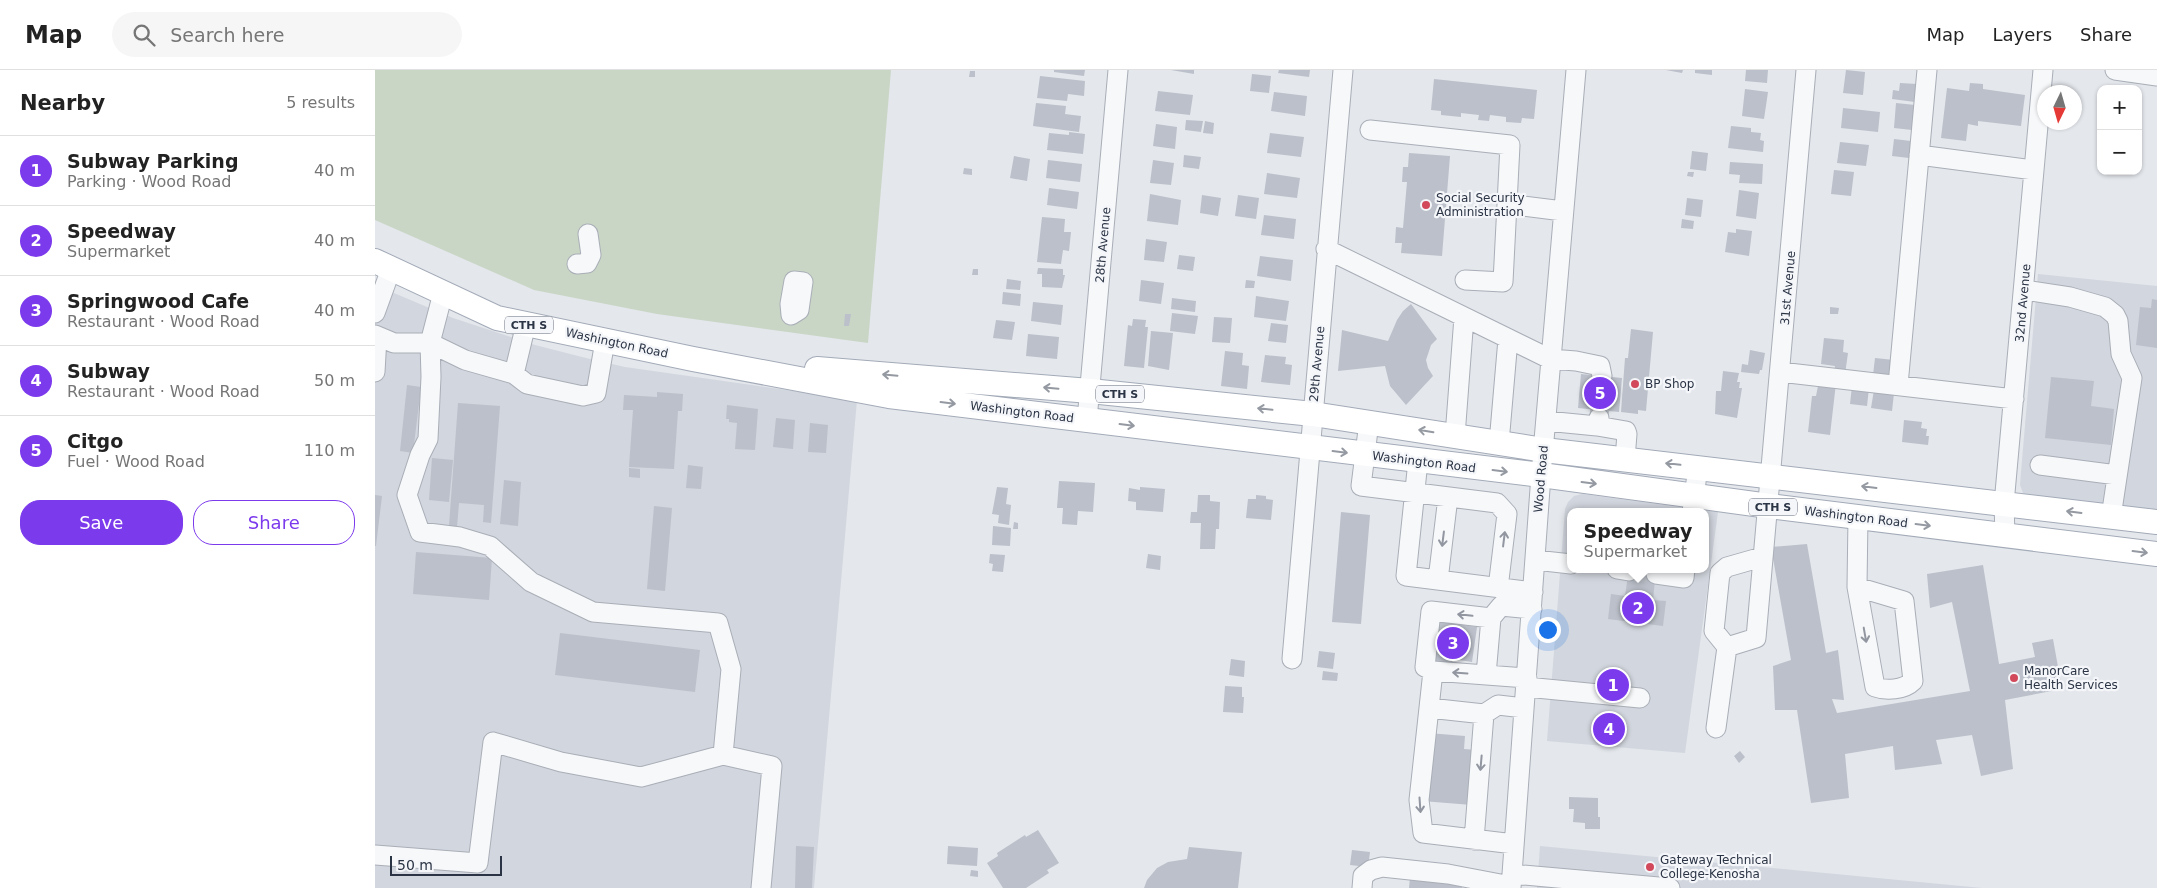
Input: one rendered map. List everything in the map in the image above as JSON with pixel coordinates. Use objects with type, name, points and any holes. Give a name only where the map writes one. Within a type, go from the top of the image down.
[{"type":"main road","name":"Washington Road","points":[[383,265],[497,318],[693,359],[889,396],[1541,475],[1693,504],[1769,506],[2157,554]]},
{"type":"main road","name":"Washington Road","points":[[693,359],[1090,391],[1313,414],[1544,450],[2157,522]]},
{"type":"main road","points":[[2109,548],[2111,517]]},
{"type":"street","name":"28th Avenue","points":[[1087,420],[1118,70]]},
{"type":"street","name":"29th Avenue","points":[[1292,659],[1343,70]]},
{"type":"street","name":"Wood Road","points":[[1511,883],[1550,359],[1576,70]]},
{"type":"street","name":"31st Avenue","points":[[1727,647],[1756,638],[1806,70]]},
{"type":"street","points":[[1898,385],[1927,70]]},
{"type":"street","name":"32nd Avenue","points":[[2005,536],[2004,504],[2043,70]]},
{"type":"street","points":[[2115,70],[2157,76]]},
{"type":"street","points":[[1370,130],[1510,145],[1503,282],[1465,280]]},
{"type":"street","points":[[1919,155],[2034,170]]},
{"type":"street","points":[[1507,204],[1563,211]]},
{"type":"street","points":[[577,264],[587,263],[591,255],[588,234]]},
{"type":"street","points":[[1326,249],[1550,359],[1600,366],[1602,376]]},
{"type":"street","points":[[375,313],[383,265]]},
{"type":"street","points":[[2024,290],[2070,297],[2105,307],[2115,315],[2119,329],[2121,354],[2132,378],[2111,517]]},
{"type":"street","points":[[443,293],[430,343],[431,377],[428,439],[420,455],[407,496],[420,532],[460,537],[490,546],[531,582],[593,612],[718,623],[731,669],[723,755]]},
{"type":"street","points":[[1455,436],[1464,317]]},
{"type":"street","points":[[514,374],[526,324]]},
{"type":"street","points":[[375,372],[376,336],[393,343],[430,343],[465,360],[514,374],[527,384],[583,396],[596,393],[605,341]]},
{"type":"street","points":[[1499,443],[1508,339]]},
{"type":"street","points":[[1780,372],[2014,399]]},
{"type":"street","points":[[1546,421],[1598,422],[1626,431],[1625,459]]},
{"type":"street","points":[[1369,422],[1361,486],[1497,503],[1507,514],[1498,588]]},
{"type":"street","points":[[1418,461],[1406,576],[1498,588],[1532,600]]},
{"type":"street","points":[[2040,466],[2117,474]]},
{"type":"street","points":[[1693,504],[1698,467]]},
{"type":"street","points":[[1438,580],[1448,497]]},
{"type":"street","points":[[1857,587],[1904,601],[1913,681],[1908,686],[1882,690],[1875,687],[1857,587],[1858,517]]},
{"type":"street","points":[[1716,728],[1727,647],[1714,632],[1720,573],[1727,567],[1762,557]]},
{"type":"street","points":[[1535,560],[1567,564]]},
{"type":"street","points":[[1656,574],[1684,578],[1685,573]]},
{"type":"street","points":[[1486,675],[1491,618],[1501,606],[1532,600]]},
{"type":"street","points":[[1491,618],[1431,611],[1425,667],[1433,671],[1486,675],[1639,698]]},
{"type":"street","points":[[1433,671],[1419,800],[1423,833],[1514,844]]},
{"type":"street","points":[[1429,708],[1485,714],[1498,705],[1524,708]]},
{"type":"street","points":[[1474,840],[1485,714]]},
{"type":"street","points":[[375,855],[478,863],[493,742],[561,762],[641,777],[723,755],[772,766],[761,888]]},
{"type":"street","points":[[1361,888],[1363,876],[1371,870],[1382,867],[1511,883],[1669,888]]},
{"type":"shaded area","points":[[2038,274],[2157,286],[2157,516],[2027,498],[2023,493],[2020,485]]},
{"type":"shaded area","points":[[375,285],[453,318],[535,345],[586,358],[625,367],[857,400],[814,888],[375,888]]},
{"type":"shaded area","points":[[1582,494],[1688,508],[1567,508],[1567,573],[1709,573],[1709,511],[1718,512],[1685,753],[1547,741],[1565,509],[1568,502],[1574,496]]},
{"type":"shaded area","name":"Gateway Technical College-Kenosha","points":[[1540,846],[1982,888],[1537,888]]},
{"type":"green space","points":[[375,70],[891,70],[868,343],[657,314],[534,290],[375,220]]},
{"type":"building","points":[[1054,70],[1085,70],[1084,76],[1054,72]]},
{"type":"building","points":[[1171,70],[1194,70],[1194,74]]},
{"type":"building","points":[[1279,70],[1310,70],[1309,77],[1278,73]]},
{"type":"building","points":[[1666,70],[1683,70],[1682,73]]},
{"type":"building","points":[[1695,70],[1712,70],[1712,75],[1695,73]]},
{"type":"building","points":[[1746,70],[1768,70],[1767,83],[1745,81]]},
{"type":"building","points":[[1846,70],[1865,72],[1863,95],[1843,93]]},
{"type":"building","points":[[970,71],[975,71],[975,77],[969,77]]},
{"type":"building","points":[[1252,74],[1271,76],[1269,93],[1250,91]]},
{"type":"building","points":[[1040,76],[1085,81],[1084,96],[1068,94],[1067,101],[1037,98]]},
{"type":"building","points":[[1434,79],[1537,90],[1534,119],[1522,118],[1521,123],[1506,122],[1506,117],[1490,115],[1489,121],[1478,120],[1479,115],[1461,113],[1461,117],[1441,115],[1441,111],[1431,110]]},
{"type":"building","points":[[1900,83],[1917,84],[1915,102],[1892,99],[1893,90],[1899,91]]},
{"type":"building","points":[[1970,83],[1983,84],[1983,89],[2025,95],[2021,126],[1978,121],[1978,126],[1968,124],[1966,141],[1941,138],[1947,88],[1969,91]]},
{"type":"building","points":[[1745,89],[1768,92],[1764,119],[1742,116]]},
{"type":"building","points":[[1158,91],[1193,95],[1190,115],[1155,111]]},
{"type":"building","points":[[1274,92],[1307,96],[1305,116],[1271,111]]},
{"type":"building","points":[[1036,103],[1066,106],[1065,114],[1081,116],[1079,132],[1033,126]]},
{"type":"building","points":[[1896,103],[1915,105],[1912,130],[1894,128]]},
{"type":"building","points":[[1843,108],[1880,112],[1878,132],[1841,128]]},
{"type":"building","points":[[1186,120],[1203,121],[1201,132],[1185,130]]},
{"type":"building","points":[[1205,121],[1214,123],[1213,134],[1203,133]]},
{"type":"building","points":[[1156,124],[1177,127],[1175,149],[1153,146]]},
{"type":"building","points":[[1731,126],[1751,128],[1751,132],[1761,133],[1760,140],[1764,141],[1763,152],[1728,148]]},
{"type":"building","points":[[1069,132],[1085,134],[1083,154],[1047,150],[1049,133],[1069,135]]},
{"type":"building","points":[[1270,133],[1304,137],[1301,157],[1267,153]]},
{"type":"building","points":[[1894,139],[1911,141],[1909,158],[1892,156]]},
{"type":"building","points":[[1840,142],[1869,145],[1866,166],[1837,163]]},
{"type":"building","points":[[1692,151],[1708,153],[1706,171],[1690,169]]},
{"type":"building","name":"Social Security Administration","points":[[1409,153],[1450,156],[1442,256],[1401,253],[1402,243],[1395,243],[1396,227],[1403,228],[1407,182],[1402,182],[1403,167],[1408,167]]},
{"type":"building","points":[[1184,155],[1201,157],[1199,169],[1183,167]]},
{"type":"building","points":[[1014,156],[1030,159],[1027,181],[1010,178]]},
{"type":"building","points":[[1048,160],[1082,164],[1080,182],[1046,178]]},
{"type":"building","points":[[1153,160],[1174,163],[1171,185],[1150,183]]},
{"type":"building","points":[[1730,162],[1763,164],[1762,184],[1739,183],[1740,175],[1729,174]]},
{"type":"building","points":[[964,168],[972,169],[972,175],[963,174]]},
{"type":"building","points":[[1834,170],[1854,172],[1851,196],[1831,194]]},
{"type":"building","points":[[1688,172],[1694,172],[1693,177],[1687,176]]},
{"type":"building","points":[[1267,173],[1300,178],[1297,198],[1264,194]]},
{"type":"building","points":[[1049,188],[1079,192],[1077,209],[1047,205]]},
{"type":"building","points":[[1739,190],[1759,193],[1756,219],[1736,216]]},
{"type":"building","points":[[1150,194],[1181,200],[1178,225],[1147,221]]},
{"type":"building","points":[[1202,195],[1221,198],[1218,216],[1200,213]]},
{"type":"building","points":[[1238,195],[1259,198],[1256,219],[1235,216]]},
{"type":"building","points":[[1687,198],[1703,200],[1701,217],[1685,215]]},
{"type":"building","points":[[1264,215],[1296,219],[1294,239],[1261,235]]},
{"type":"building","points":[[1042,217],[1065,219],[1064,232],[1071,232],[1069,251],[1063,250],[1061,264],[1037,262]]},
{"type":"building","points":[[1682,219],[1694,221],[1693,229],[1681,228]]},
{"type":"building","points":[[1736,229],[1752,231],[1749,256],[1725,252],[1728,232],[1736,233]]},
{"type":"building","points":[[1146,239],[1167,242],[1164,262],[1144,260]]},
{"type":"building","points":[[1179,255],[1195,257],[1193,271],[1177,269]]},
{"type":"building","points":[[1260,256],[1293,260],[1291,281],[1257,276]]},
{"type":"building","points":[[1038,268],[1063,269],[1063,275],[1065,275],[1062,288],[1042,287],[1042,274],[1037,274]]},
{"type":"building","points":[[973,269],[978,269],[978,275],[972,275]]},
{"type":"building","points":[[1007,279],[1021,281],[1020,290],[1006,289]]},
{"type":"building","points":[[1141,280],[1164,283],[1161,304],[1139,301]]},
{"type":"building","points":[[1246,280],[1255,281],[1254,288],[1245,288]]},
{"type":"building","points":[[1003,292],[1021,294],[1020,306],[1002,304]]},
{"type":"building","points":[[1256,296],[1289,301],[1286,321],[1254,317]]},
{"type":"building","points":[[1172,298],[1196,301],[1195,312],[1171,309]]},
{"type":"building","points":[[2152,299],[2157,300],[2157,348],[2136,345],[2140,307],[2151,308]]},
{"type":"building","points":[[1033,302],[1063,305],[1061,325],[1031,321]]},
{"type":"building","points":[[1411,304],[1437,339],[1431,345],[1426,360],[1433,376],[1406,405],[1390,386],[1385,366],[1338,371],[1342,330],[1388,341],[1397,320]]},
{"type":"building","points":[[1830,307],[1839,308],[1838,314],[1830,314]]},
{"type":"building","points":[[1172,313],[1198,316],[1195,334],[1170,331]]},
{"type":"building","points":[[845,314],[851,314],[849,326],[844,326]]},
{"type":"building","points":[[1214,317],[1232,318],[1230,343],[1212,342]]},
{"type":"building","points":[[1133,319],[1146,320],[1145,327],[1148,327],[1144,368],[1124,366],[1128,325],[1132,326]]},
{"type":"building","points":[[996,320],[1015,322],[1012,340],[993,338]]},
{"type":"building","points":[[1271,323],[1288,325],[1286,343],[1268,341]]},
{"type":"building","name":"BP Shop","points":[[1631,329],[1653,332],[1646,411],[1638,410],[1638,414],[1621,412],[1625,358],[1628,358]]},
{"type":"building","points":[[1151,331],[1173,333],[1169,370],[1148,366]]},
{"type":"building","points":[[1028,334],[1059,337],[1057,359],[1026,356]]},
{"type":"building","points":[[1824,338],[1844,340],[1843,352],[1848,353],[1845,374],[1834,373],[1835,366],[1821,364]]},
{"type":"building","points":[[1750,350],[1765,353],[1762,370],[1760,370],[1759,374],[1741,372],[1742,364],[1748,365]]},
{"type":"building","points":[[1225,351],[1243,353],[1242,365],[1249,366],[1247,389],[1221,386]]},
{"type":"building","points":[[1265,355],[1286,357],[1285,364],[1292,365],[1290,385],[1261,382]]},
{"type":"building","points":[[1875,358],[1894,360],[1891,377],[1873,375]]},
{"type":"building","points":[[1723,371],[1739,373],[1737,382],[1740,382],[1739,388],[1742,388],[1737,418],[1715,414],[1716,391],[1721,391]]},
{"type":"building","points":[[1581,374],[1622,378],[1619,412],[1578,408]]},
{"type":"building","points":[[2051,377],[2094,381],[2091,406],[2114,409],[2111,445],[2045,438]]},
{"type":"building","points":[[1819,381],[1836,383],[1830,435],[1808,432],[1812,396],[1816,396]]},
{"type":"building","points":[[407,385],[421,387],[413,453],[400,451]]},
{"type":"building","points":[[1852,386],[1869,388],[1867,406],[1850,404]]},
{"type":"building","points":[[1874,390],[1894,393],[1892,411],[1871,408]]},
{"type":"building","points":[[657,392],[683,394],[682,411],[678,411],[674,469],[629,467],[633,410],[623,410],[624,395],[657,397]]},
{"type":"building","points":[[458,403],[500,406],[491,523],[483,522],[484,505],[459,503],[457,527],[449,526]]},
{"type":"building","points":[[727,405],[758,409],[755,450],[735,449],[737,423],[729,422],[729,419],[726,419]]},
{"type":"building","points":[[776,418],[795,420],[793,449],[773,447]]},
{"type":"building","points":[[1904,420],[1922,422],[1921,428],[1927,429],[1926,436],[1929,436],[1928,445],[1902,442]]},
{"type":"building","points":[[810,423],[828,425],[826,453],[808,452]]},
{"type":"building","points":[[432,458],[453,460],[449,502],[429,500]]},
{"type":"building","points":[[688,465],[703,467],[701,489],[686,488]]},
{"type":"building","points":[[629,468],[640,469],[640,478],[629,477]]},
{"type":"building","points":[[504,480],[521,482],[518,526],[500,524]]},
{"type":"building","points":[[1059,481],[1095,483],[1093,512],[1078,511],[1077,525],[1062,524],[1063,508],[1057,508]]},
{"type":"building","points":[[997,487],[1008,488],[1006,504],[1011,505],[1009,525],[998,523],[999,515],[992,514]]},
{"type":"building","points":[[1140,487],[1165,489],[1163,512],[1136,510],[1136,502],[1128,501],[1129,488],[1140,490]]},
{"type":"building","points":[[375,495],[382,496],[376,546],[375,546]]},
{"type":"building","points":[[1198,495],[1210,495],[1210,501],[1220,502],[1219,529],[1216,529],[1215,549],[1200,549],[1201,523],[1190,523],[1191,512],[1197,512]]},
{"type":"building","points":[[1256,495],[1266,496],[1266,499],[1273,500],[1271,520],[1246,518],[1248,499],[1256,499]]},
{"type":"building","points":[[654,506],[672,508],[665,591],[647,589]]},
{"type":"building","points":[[1341,512],[1370,515],[1361,624],[1332,622]]},
{"type":"building","points":[[1014,522],[1018,523],[1018,529],[1013,529]]},
{"type":"building","points":[[993,526],[1011,528],[1010,546],[992,545]]},
{"type":"building","name":"ManorCare Health Services","points":[[1807,544],[1826,653],[1838,650],[1844,700],[1832,699],[1837,713],[1970,691],[1952,602],[1930,608],[1927,574],[1983,565],[1999,664],[2035,657],[2032,643],[2053,639],[2062,689],[2005,700],[2013,769],[1981,776],[1972,735],[1936,740],[1942,764],[1895,770],[1893,746],[1845,754],[1849,798],[1811,803],[1797,710],[1775,710],[1773,666],[1791,660],[1771,547]]},
{"type":"building","points":[[416,552],[492,558],[489,600],[413,594]]},
{"type":"building","points":[[990,554],[1005,555],[1003,572],[992,571],[993,564],[989,563]]},
{"type":"building","points":[[1148,554],[1161,556],[1160,570],[1146,568]]},
{"type":"building","points":[[1628,573],[1656,573],[1653,600],[1666,601],[1663,626],[1608,619],[1611,594],[1625,596]]},
{"type":"building","points":[[1434,621],[1477,627],[1472,662],[1453,659],[1451,666],[1428,663]]},
{"type":"building","points":[[560,633],[700,650],[695,692],[555,675]]},
{"type":"building","points":[[1319,651],[1335,653],[1333,669],[1317,667]]},
{"type":"building","points":[[1231,659],[1245,661],[1244,677],[1229,675]]},
{"type":"building","points":[[1323,671],[1338,673],[1337,681],[1322,680]]},
{"type":"building","points":[[1225,686],[1242,687],[1242,697],[1244,697],[1243,713],[1223,712]]},
{"type":"building","points":[[1597,721],[1623,724],[1622,736],[1596,733]]},
{"type":"building","points":[[1428,733],[1465,736],[1464,749],[1477,750],[1472,805],[1422,801]]},
{"type":"building","points":[[1740,751],[1745,757],[1739,763],[1734,756]]},
{"type":"building","points":[[1569,797],[1598,798],[1600,829],[1585,829],[1585,823],[1573,822],[1574,809],[1569,809]]},
{"type":"building","points":[[1038,830],[1059,863],[1047,870],[1049,873],[1026,888],[1003,888],[987,863],[998,856],[997,853],[1025,835],[1026,837]]},
{"type":"building","points":[[796,846],[814,847],[812,888],[795,888]]},
{"type":"building","points":[[948,846],[978,848],[977,866],[947,864]]},
{"type":"building","points":[[1189,847],[1242,852],[1238,888],[1144,888],[1147,880],[1157,868],[1168,862],[1187,859]]},
{"type":"building","points":[[1352,850],[1370,852],[1368,867],[1350,865]]},
{"type":"building","points":[[971,870],[978,871],[978,877],[970,876]]},
{"type":"building","points":[[1410,877],[1463,883],[1462,888],[1409,888]]},
{"type":"tunnel","points":[[1599,418],[1602,376]]},
{"type":"tunnel","points":[[1647,573],[1656,574]]},
{"type":"place","name":"Social Security Administration","points":[[1426,205]]},
{"type":"place","name":"BP Shop","points":[[1635,384]]},
{"type":"place","name":"Citgo","points":[[1600,393]]},
{"type":"place","name":"Speedway","points":[[1638,608]]},
{"type":"place","name":"Springwood Cafe","points":[[1453,643]]},
{"type":"place","name":"ManorCare Health Services","points":[[2014,678]]},
{"type":"place","name":"Subway Parking","points":[[1613,685]]},
{"type":"place","name":"Subway","points":[[1609,729]]},
{"type":"place","name":"Gateway Technical College-Kenosha","points":[[1650,867]]}]
